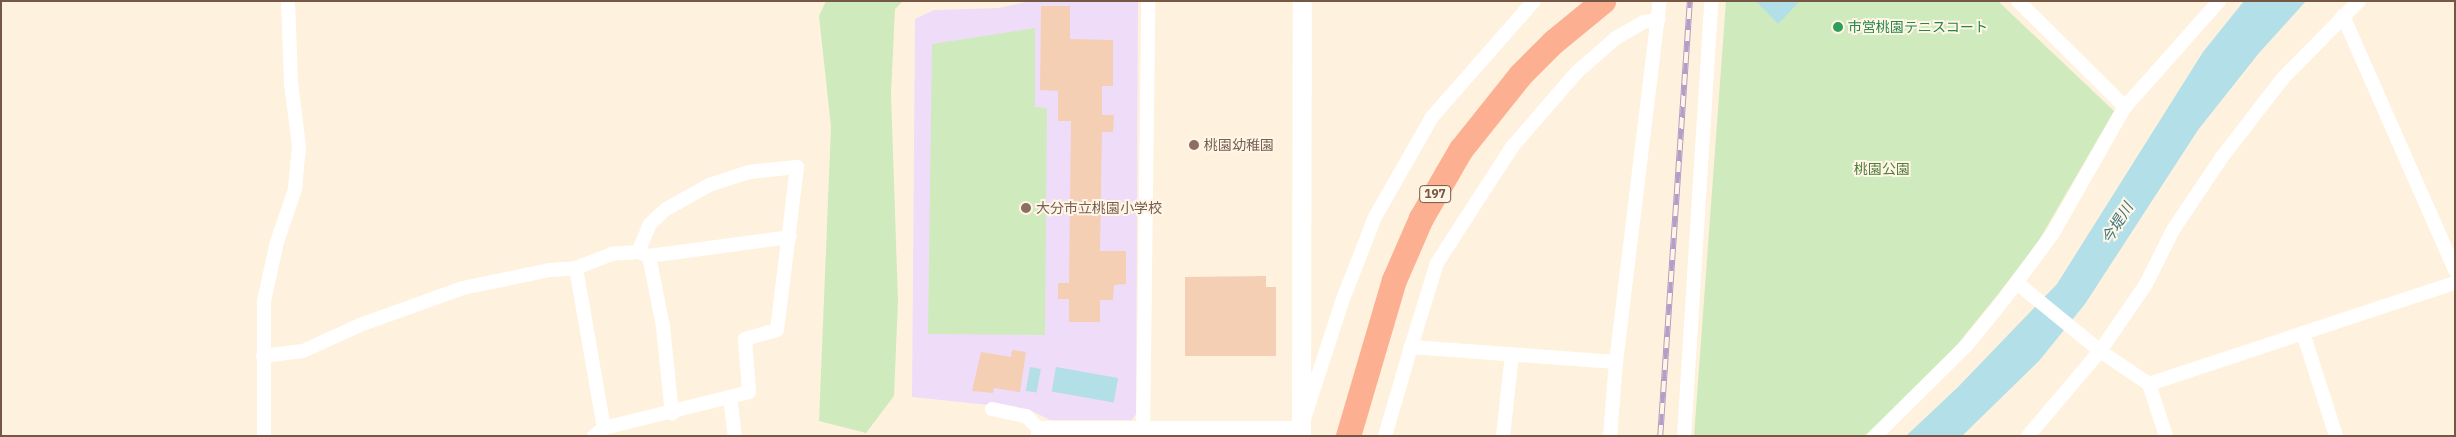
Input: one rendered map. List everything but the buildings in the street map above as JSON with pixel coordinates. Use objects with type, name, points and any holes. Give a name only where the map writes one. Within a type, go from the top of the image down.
[{"type":"highway","name":"197","points":[[1348,436],[1394,280],[1421,218],[1461,149],[1520,75],[1553,42],[1603,1]]},
{"type":"street","points":[[264,436],[264,301],[277,242],[295,189],[299,146],[291,83],[288,1]]},
{"type":"street","points":[[1143,433],[1148,1]]},
{"type":"street","points":[[1301,432],[1302,1]]},
{"type":"street","points":[[1301,432],[1343,299],[1375,217],[1432,117],[1534,1]]},
{"type":"street","points":[[1610,436],[1616,362],[1660,1]]},
{"type":"street","points":[[1684,436],[1711,1]]},
{"type":"street","points":[[2018,1],[2125,107]]},
{"type":"street","points":[[1876,436],[1967,345],[2017,283],[2053,233],[2125,107],[2219,1]]},
{"type":"street","points":[[2028,436],[2100,351],[2146,284],[2173,230],[2222,157],[2283,78],[2359,1]]},
{"type":"street","points":[[2343,16],[2455,270]]},
{"type":"street","points":[[1386,436],[1437,263],[1512,147],[1576,72],[1616,38],[1644,22],[1659,19]]},
{"type":"street","points":[[576,268],[599,432],[672,414],[749,392],[745,339],[777,330],[790,237],[797,167],[749,172],[711,184],[666,209],[650,224],[643,254],[663,327],[672,414]]},
{"type":"street","points":[[263,356],[303,351],[360,325],[463,288],[550,270],[576,268],[612,254],[643,254],[790,237]]},
{"type":"street","points":[[2017,283],[2100,351],[2150,384],[2166,436]]},
{"type":"street","points":[[2150,384],[2455,283]]},
{"type":"street","points":[[2303,333],[2336,436]]},
{"type":"street","points":[[1411,347],[1616,362]]},
{"type":"street","points":[[1503,436],[1512,354]]},
{"type":"street","points":[[730,397],[735,436]]},
{"type":"street","points":[[992,409],[1026,416],[1038,432],[1301,432]]},
{"type":"shaded area","name":"大分市立桃園小学校","points":[[1031,1],[1138,1],[1136,414],[1132,420],[1050,420],[1028,409],[912,397],[915,19],[934,10],[999,8]]},
{"type":"green space","points":[[826,1],[903,1],[895,9],[891,93],[898,301],[894,396],[866,433],[819,421],[831,127],[819,16]]},
{"type":"green space","name":"桃園公園","points":[[1726,1],[1998,1],[2114,111],[2038,242],[1999,293],[1930,378],[1864,436],[1694,436]]},
{"type":"green space","points":[[1035,28],[1035,107],[1047,108],[1045,335],[928,334],[932,44]]},
{"type":"water","points":[[1756,1],[1800,1],[1778,24]]},
{"type":"water","name":"今堤川","points":[[2244,1],[2306,1],[2259,53],[2198,130],[2085,304],[2039,361],[1962,436],[1906,436],[1958,387],[2057,284],[2203,52]]},
{"type":"water","points":[[1030,367],[1041,369],[1037,393],[1026,391]]},
{"type":"water","points":[[1056,367],[1118,378],[1114,403],[1052,392]]},
{"type":"railway","points":[[1660,436],[1690,1]]},
{"type":"place","name":"市営桃園テニスコート","points":[[1838,27]]},
{"type":"place","name":"桃園幼稚園","points":[[1194,145]]},
{"type":"place","name":"大分市立桃園小学校","points":[[1026,208]]}]
